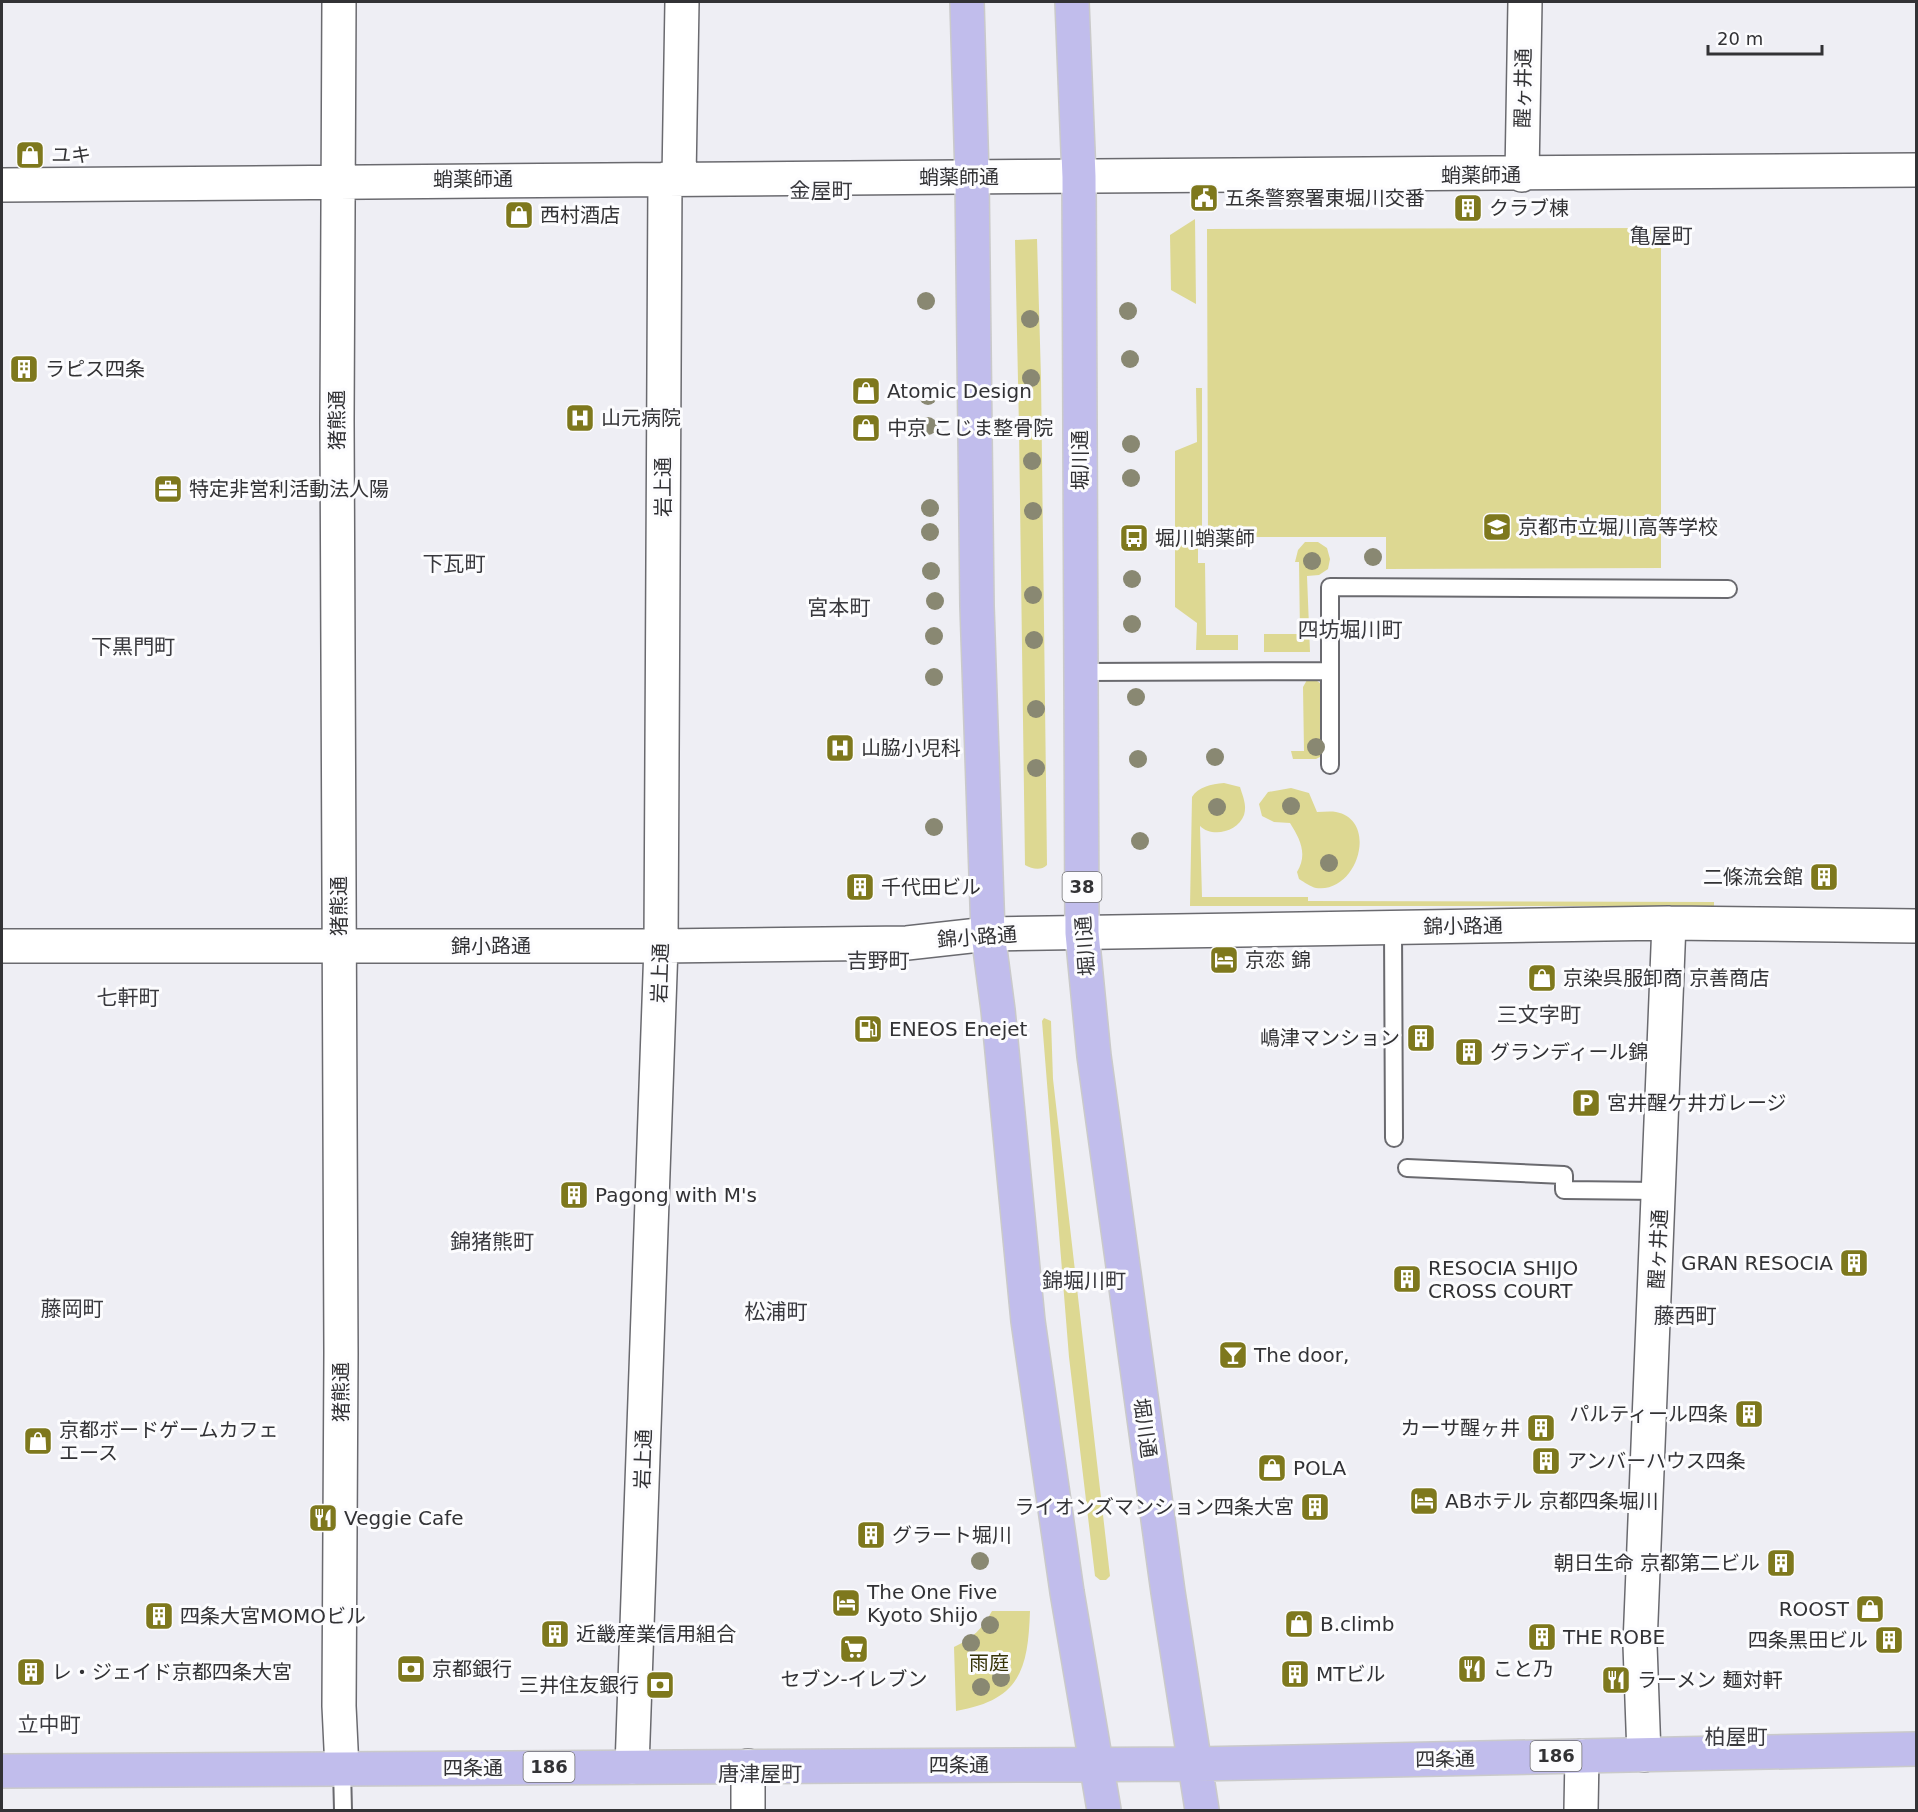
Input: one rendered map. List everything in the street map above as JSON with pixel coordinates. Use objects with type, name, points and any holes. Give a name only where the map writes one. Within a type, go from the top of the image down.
[{"type":"main road","points":[[967,2],[972,177],[976,606],[988,934],[998,1010],[1028,1321],[1067,1592],[1104,1810]]},
{"type":"main road","name":"堀川通","points":[[1072,2],[1078,177],[1082,933],[1099,1091],[1168,1592],[1202,1810]]},
{"type":"main road","name":"四条通","points":[[2,1771],[1196,1764],[1917,1749]]},
{"type":"street","name":"猪熊通","points":[[339,2],[337,420],[341,1364],[339,1706],[342,1769]]},
{"type":"street","name":"岩上通","points":[[632,1767],[661,945],[672,179],[682,2]]},
{"type":"street","name":"醒ヶ井通","points":[[1522,175],[1525,2]]},
{"type":"street","name":"蛸薬師通","points":[[2,185],[339,179],[1522,175],[1917,170]]},
{"type":"street","name":"醒ヶ井通","points":[[1644,1755],[1640,1645],[1670,923]]},
{"type":"street","name":"錦小路通","points":[[2,946],[907,943],[988,934],[1670,923],[1917,926]]},
{"type":"street","points":[[1581,1810],[1582,1756]]},
{"type":"street","points":[[748,1766],[748,1810]]},
{"type":"lane","points":[[1330,765],[1330,587],[1728,589]]},
{"type":"lane","points":[[1081,672],[1330,671]]},
{"type":"lane","points":[[1393,928],[1394,1138]]},
{"type":"lane","points":[[1407,1168],[1564,1174],[1564,1190],[1660,1191]]},
{"type":"lane","name":"猪熊通","points":[[342,1769],[343,1810]]},
{"type":"green space","points":[[1195,219],[1196,304],[1171,290],[1170,235]]},
{"type":"green space","points":[[1661,228],[1661,568],[1386,569],[1386,537],[1208,537],[1207,229]]},
{"type":"green space","points":[[1037,239],[1047,865],[1036,869],[1025,865],[1015,240]]},
{"type":"green space","points":[[1196,388],[1202,388],[1202,538],[1198,538],[1198,563],[1205,563],[1206,635],[1238,635],[1238,650],[1196,650],[1197,623],[1175,607],[1175,451],[1197,442]]},
{"type":"green space","points":[[1305,542],[1318,542],[1327,548],[1330,559],[1328,569],[1319,575],[1307,576],[1310,652],[1264,652],[1264,634],[1300,634],[1299,562],[1295,562],[1298,550]]},
{"type":"green space","points":[[1314,679],[1323,685],[1324,755],[1316,759],[1293,759],[1291,751],[1304,751],[1303,687],[1307,680]]},
{"type":"green space","points":[[1224,783],[1240,787],[1245,811],[1241,821],[1231,829],[1211,832],[1200,826],[1202,897],[1308,897],[1308,901],[1714,902],[1714,906],[1190,906],[1192,797],[1205,787]]},
{"type":"green space","points":[[1291,788],[1309,793],[1317,812],[1336,812],[1349,818],[1357,828],[1360,841],[1358,855],[1352,869],[1343,880],[1331,887],[1316,888],[1299,879],[1297,872],[1302,853],[1300,841],[1294,829],[1290,823],[1274,822],[1262,816],[1259,804],[1268,792]]},
{"type":"green space","points":[[1044,1018],[1051,1021],[1053,1079],[1110,1576],[1106,1580],[1100,1580],[1095,1576],[1069,1357],[1042,1021]]},
{"type":"green space","name":"雨庭","points":[[992,1611],[1030,1611],[1027,1650],[1023,1666],[1007,1690],[994,1699],[956,1711],[954,1647],[976,1632]]},
{"type":"place","name":"ユキ","points":[[30,155]]},
{"type":"place","name":"五条警察署東堀川交番","points":[[1204,198]]},
{"type":"place","name":"クラブ棟","points":[[1468,208]]},
{"type":"place","name":"西村酒店","points":[[519,215]]},
{"type":"place","name":"ラピス四条","points":[[24,369]]},
{"type":"place","name":"Atomic Design","points":[[866,391]]},
{"type":"place","name":"山元病院","points":[[580,418]]},
{"type":"place","name":"中京 こじま整骨院","points":[[866,428]]},
{"type":"place","name":"特定非営利活動法人陽","points":[[168,489]]},
{"type":"place","name":"京都市立堀川高等学校","points":[[1497,527]]},
{"type":"place","name":"堀川蛸薬師","points":[[1134,538]]},
{"type":"place","name":"山脇小児科","points":[[840,748]]},
{"type":"place","name":"二條流会館","points":[[1824,877]]},
{"type":"place","name":"千代田ビル","points":[[860,887]]},
{"type":"place","name":"京恋 錦","points":[[1224,960]]},
{"type":"place","name":"京染呉服卸商 京善商店","points":[[1542,978]]},
{"type":"place","name":"ENEOS Enejet","points":[[868,1029]]},
{"type":"place","name":"嶋津マンション","points":[[1421,1038]]},
{"type":"place","name":"グランディール錦","points":[[1469,1052]]},
{"type":"place","name":"宮井醒ケ井ガレージ","points":[[1586,1103]]},
{"type":"place","name":"Pagong with M's","points":[[574,1195]]},
{"type":"place","name":"GRAN RESOCIA","points":[[1854,1263]]},
{"type":"place","name":"RESOCIA SHIJO CROSS COURT","points":[[1407,1279]]},
{"type":"place","name":"The door,","points":[[1233,1355]]},
{"type":"place","name":"パルティール四条","points":[[1749,1414]]},
{"type":"place","name":"カーサ醒ヶ井","points":[[1541,1428]]},
{"type":"place","name":"京都ボードゲームカフェ エース","points":[[38,1441]]},
{"type":"place","name":"アンバーハウス四条","points":[[1546,1461]]},
{"type":"place","name":"POLA","points":[[1272,1468]]},
{"type":"place","name":"ABホテル 京都四条堀川","points":[[1424,1501]]},
{"type":"place","name":"ライオンズマンション四条大宮","points":[[1315,1507]]},
{"type":"place","name":"Veggie Cafe","points":[[323,1518]]},
{"type":"place","name":"グラート堀川","points":[[871,1535]]},
{"type":"place","name":"朝日生命 京都第二ビル","points":[[1781,1563]]},
{"type":"place","name":"The One Five Kyoto Shijo","points":[[846,1603]]},
{"type":"place","name":"ROOST","points":[[1870,1609]]},
{"type":"place","name":"四条大宮MOMOビル","points":[[159,1616]]},
{"type":"place","name":"B.climb","points":[[1299,1624]]},
{"type":"place","name":"近畿産業信用組合","points":[[555,1634]]},
{"type":"place","name":"THE ROBE","points":[[1542,1637]]},
{"type":"place","name":"四条黒田ビル","points":[[1889,1640]]},
{"type":"place","name":"セブン-イレブン","points":[[854,1649]]},
{"type":"place","name":"京都銀行","points":[[411,1669]]},
{"type":"place","name":"こと乃","points":[[1472,1669]]},
{"type":"place","name":"レ・ジェイド京都四条大宮","points":[[31,1672]]},
{"type":"place","name":"MTビル","points":[[1295,1674]]},
{"type":"place","name":"ラーメン 麺対軒","points":[[1616,1680]]},
{"type":"place","name":"三井住友銀行","points":[[660,1685]]},
{"type":"district","name":"金屋町","points":[[821,191]]},
{"type":"district","name":"亀屋町","points":[[1661,236]]},
{"type":"district","name":"下瓦町","points":[[454,564]]},
{"type":"district","name":"宮本町","points":[[839,608]]},
{"type":"district","name":"四坊堀川町","points":[[1350,630]]},
{"type":"district","name":"下黒門町","points":[[133,647]]},
{"type":"district","name":"吉野町","points":[[878,961]]},
{"type":"district","name":"七軒町","points":[[128,998]]},
{"type":"district","name":"三文字町","points":[[1539,1015]]},
{"type":"district","name":"錦猪熊町","points":[[492,1242]]},
{"type":"district","name":"錦堀川町","points":[[1084,1281]]},
{"type":"district","name":"藤岡町","points":[[72,1309]]},
{"type":"district","name":"松浦町","points":[[776,1312]]},
{"type":"district","name":"藤西町","points":[[1685,1316]]},
{"type":"district","name":"立中町","points":[[49,1725]]},
{"type":"district","name":"柏屋町","points":[[1736,1737]]},
{"type":"district","name":"唐津屋町","points":[[760,1774]]}]
